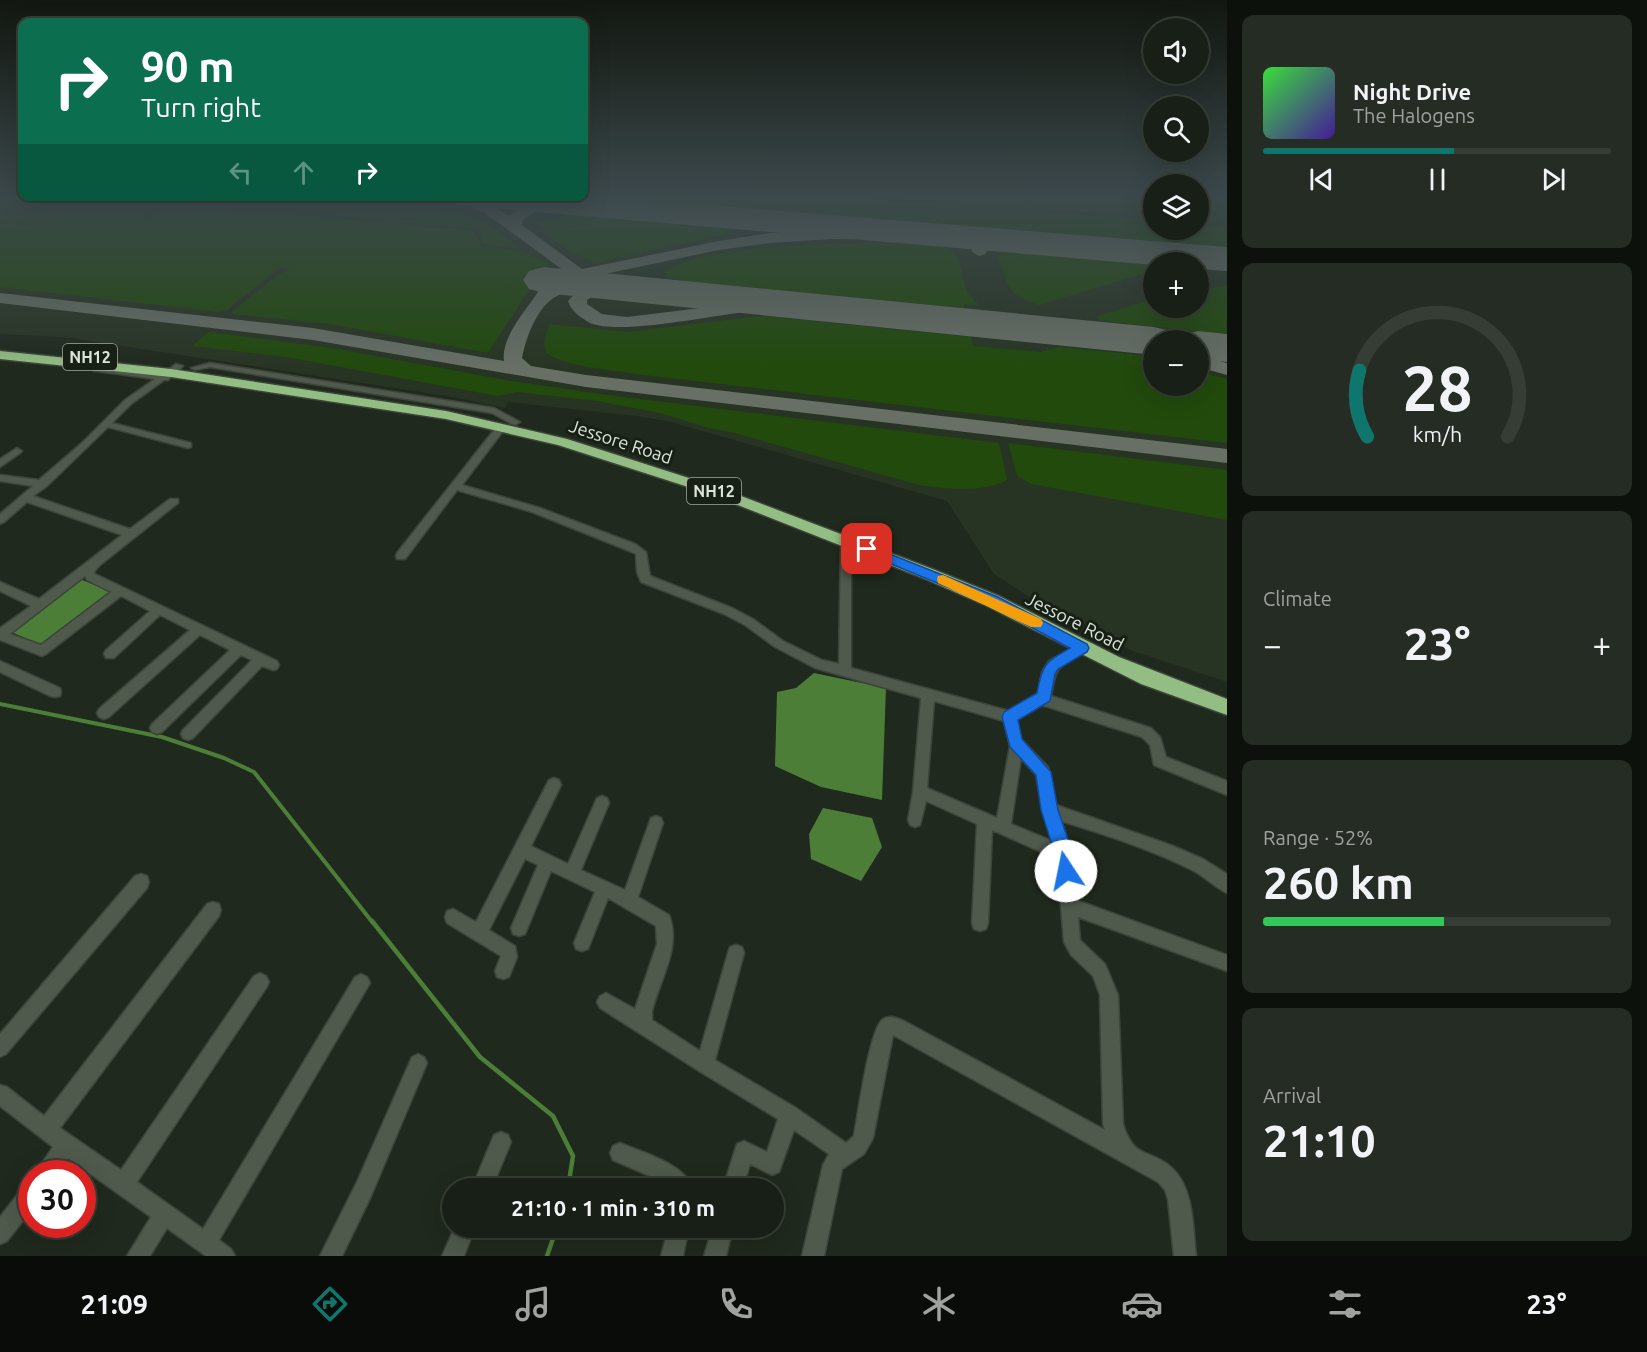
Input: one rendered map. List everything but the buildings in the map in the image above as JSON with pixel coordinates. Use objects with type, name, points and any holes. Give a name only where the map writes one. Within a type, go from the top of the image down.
[{"type":"highway","name":"NH12","points":[[0,348],[171,372],[195,368],[441,407],[578,438],[703,478],[894,549],[993,589],[1116,654],[1227,696]]},
{"type":"highway","name":"Jessore Road","points":[[0,357],[171,372],[508,424],[715,491],[846,541],[977,593],[1082,648],[1148,678],[1227,707]]},
{"type":"street","points":[[0,520],[43,484],[128,402],[171,372]]},
{"type":"street","points":[[106,424],[188,445]]},
{"type":"street","points":[[401,556],[455,486],[508,424]]},
{"type":"street","points":[[0,464],[17,451]]},
{"type":"street","points":[[0,478],[43,484]]},
{"type":"street","points":[[455,486],[527,507],[631,547],[641,552],[643,559],[641,572],[645,579],[728,611],[799,655],[1010,717],[1044,697],[1048,672],[1053,665],[1082,648]]},
{"type":"street","points":[[27,498],[126,532],[128,536]]},
{"type":"street","points":[[0,635],[174,501]]},
{"type":"street","points":[[844,670],[846,541]]},
{"type":"street","points":[[91,566],[88,572],[91,577],[267,662],[188,734]]},
{"type":"street","points":[[0,586],[40,605]]},
{"type":"street","points":[[0,635],[42,651],[120,591]]},
{"type":"street","points":[[110,654],[159,609]]},
{"type":"street","points":[[104,713],[199,629]]},
{"type":"street","points":[[157,728],[240,648]]},
{"type":"street","points":[[0,666],[55,692]]},
{"type":"street","points":[[915,820],[920,792],[928,694]]},
{"type":"street","points":[[1041,699],[1146,732],[1154,738],[1158,746],[1159,761],[1227,788]]},
{"type":"street","points":[[1003,828],[1009,780],[1017,744],[1010,717]]},
{"type":"street","points":[[1017,744],[1043,772],[1050,810],[1064,854],[1071,934],[1075,948],[1098,968],[1109,995],[1113,1124],[1119,1144],[1125,1152]]},
{"type":"street","points":[[479,933],[554,785]]},
{"type":"street","points":[[920,792],[1064,854]]},
{"type":"street","points":[[572,873],[602,803]]},
{"type":"street","points":[[1050,810],[1196,863],[1215,872],[1227,885]]},
{"type":"street","points":[[980,923],[985,820]]},
{"type":"street","points":[[629,900],[656,823]]},
{"type":"street","points":[[522,850],[629,900],[657,916],[666,926],[665,941],[644,1006],[643,1024]]},
{"type":"street","points":[[519,928],[547,862]]},
{"type":"street","points":[[0,1048],[141,882]]},
{"type":"street","points":[[582,943],[604,889]]},
{"type":"street","points":[[1070,906],[1227,963]]},
{"type":"street","points":[[46,1130],[213,910]]},
{"type":"street","points":[[453,917],[508,952],[510,957],[503,971]]},
{"type":"street","points":[[705,1065],[736,953]]},
{"type":"street","points":[[124,1184],[260,982]]},
{"type":"street","points":[[206,1243],[361,983]]},
{"type":"street","points":[[606,1002],[789,1115],[845,1154]]},
{"type":"street","points":[[813,1256],[833,1165],[838,1157],[856,1150],[863,1138],[883,1034],[890,1025],[1125,1152],[1134,1159],[1162,1172],[1171,1180],[1175,1188],[1185,1256]]},
{"type":"street","points":[[331,1256],[364,1189],[418,1063]]},
{"type":"street","points":[[0,1094],[66,1145],[224,1256]]},
{"type":"street","points":[[736,1178],[744,1151],[772,1165],[789,1115]]},
{"type":"street","points":[[486,1178],[501,1142]]},
{"type":"street","points":[[55,1160],[66,1145]]},
{"type":"street","points":[[620,1153],[675,1178]]},
{"type":"street","points":[[0,1234],[18,1210]]},
{"type":"street","points":[[138,1256],[164,1214]]},
{"type":"street","points":[[453,1256],[460,1238]]},
{"type":"street","points":[[672,1256],[676,1238]]},
{"type":"street","points":[[715,1256],[720,1238]]},
{"type":"shaded area","points":[[0,254],[1143,254],[1143,318],[1209,318],[1209,254],[1227,254],[1227,682],[1133,651],[1050,610],[994,574],[947,501],[667,421],[508,402],[505,408],[453,397],[64,337],[0,334]]},
{"type":"shaded area","points":[[0,254],[527,254],[548,263],[549,266],[544,266],[488,353],[330,324],[233,314],[232,312],[279,274],[291,269],[279,268],[227,310],[218,312],[0,287]]},
{"type":"shaded area","points":[[575,254],[639,254],[597,263]]},
{"type":"shaded area","points":[[719,254],[954,254],[959,262],[965,286],[980,306],[964,304],[964,308],[682,281],[668,277],[664,273],[680,264]]},
{"type":"shaded area","points":[[1004,254],[1028,254],[1143,264],[1143,274],[1039,305],[1021,298],[1011,289],[999,255]]},
{"type":"shaded area","points":[[1227,286],[1227,334],[1209,332],[1209,330],[1102,321],[1096,317],[1143,302],[1143,318],[1209,318],[1209,288]]},
{"type":"shaded area","points":[[761,316],[971,337],[973,346],[1041,352],[1059,347],[1143,355],[1143,396],[1209,396],[1209,374],[1227,379],[1227,443],[635,374],[567,362],[546,353],[544,343],[549,324],[627,332]]},
{"type":"shaded area","points":[[209,332],[332,348],[511,381],[615,396],[999,443],[1007,480],[987,487],[975,488],[952,489],[919,485],[660,413],[597,401],[517,392],[498,396],[286,357],[192,346]]},
{"type":"shaded area","points":[[1008,443],[1227,470],[1227,520],[1031,484],[1017,476]]},
{"type":"shaded area","points":[[80,579],[114,593],[46,647],[9,631]]},
{"type":"shaded area","points":[[814,673],[886,688],[882,800],[821,787],[775,766],[777,692],[796,688]]},
{"type":"shaded area","points":[[823,808],[872,818],[882,847],[861,881],[811,859],[809,834]]},
{"type":"waterway","points":[[0,704],[162,737],[224,758],[254,772],[373,923]]},
{"type":"waterway","points":[[372,921],[480,1057],[553,1116],[573,1156],[570,1178]]},
{"type":"waterway","points":[[547,1256],[553,1238]]},
{"type":"taxiway","points":[[549,254],[580,275]]},
{"type":"taxiway","points":[[580,275],[678,254]]},
{"type":"taxiway","points":[[549,288],[580,275]]},
{"type":"taxiway","points":[[580,275],[590,280]]},
{"type":"taxiway","points":[[527,371],[520,368],[512,359],[528,318],[545,295],[570,287]]},
{"type":"taxiway","points":[[622,287],[597,288],[585,292],[577,301],[579,307],[597,319],[627,322],[751,306],[774,304],[807,306]]},
{"type":"taxiway","points":[[0,298],[313,334],[527,371]]},
{"type":"taxiway","points":[[1209,364],[1227,369]]},
{"type":"taxiway","points":[[527,371],[586,381],[1227,456]]},
{"type":"taxiway","points":[[527,371],[532,373]]},
{"type":"runway","points":[[1162,254],[1227,259]]},
{"type":"runway","points":[[544,280],[1143,340]]},
{"type":"runway","points":[[1209,346],[1227,348]]},
{"type":"slow traffic","points":[[943,579],[1036,623]]},
{"type":"route","points":[[867,549],[968,589],[1082,648],[1053,665],[1048,672],[1044,697],[1010,717],[1015,742],[1038,764],[1046,780],[1050,810],[1064,854],[1066,871]]}]
